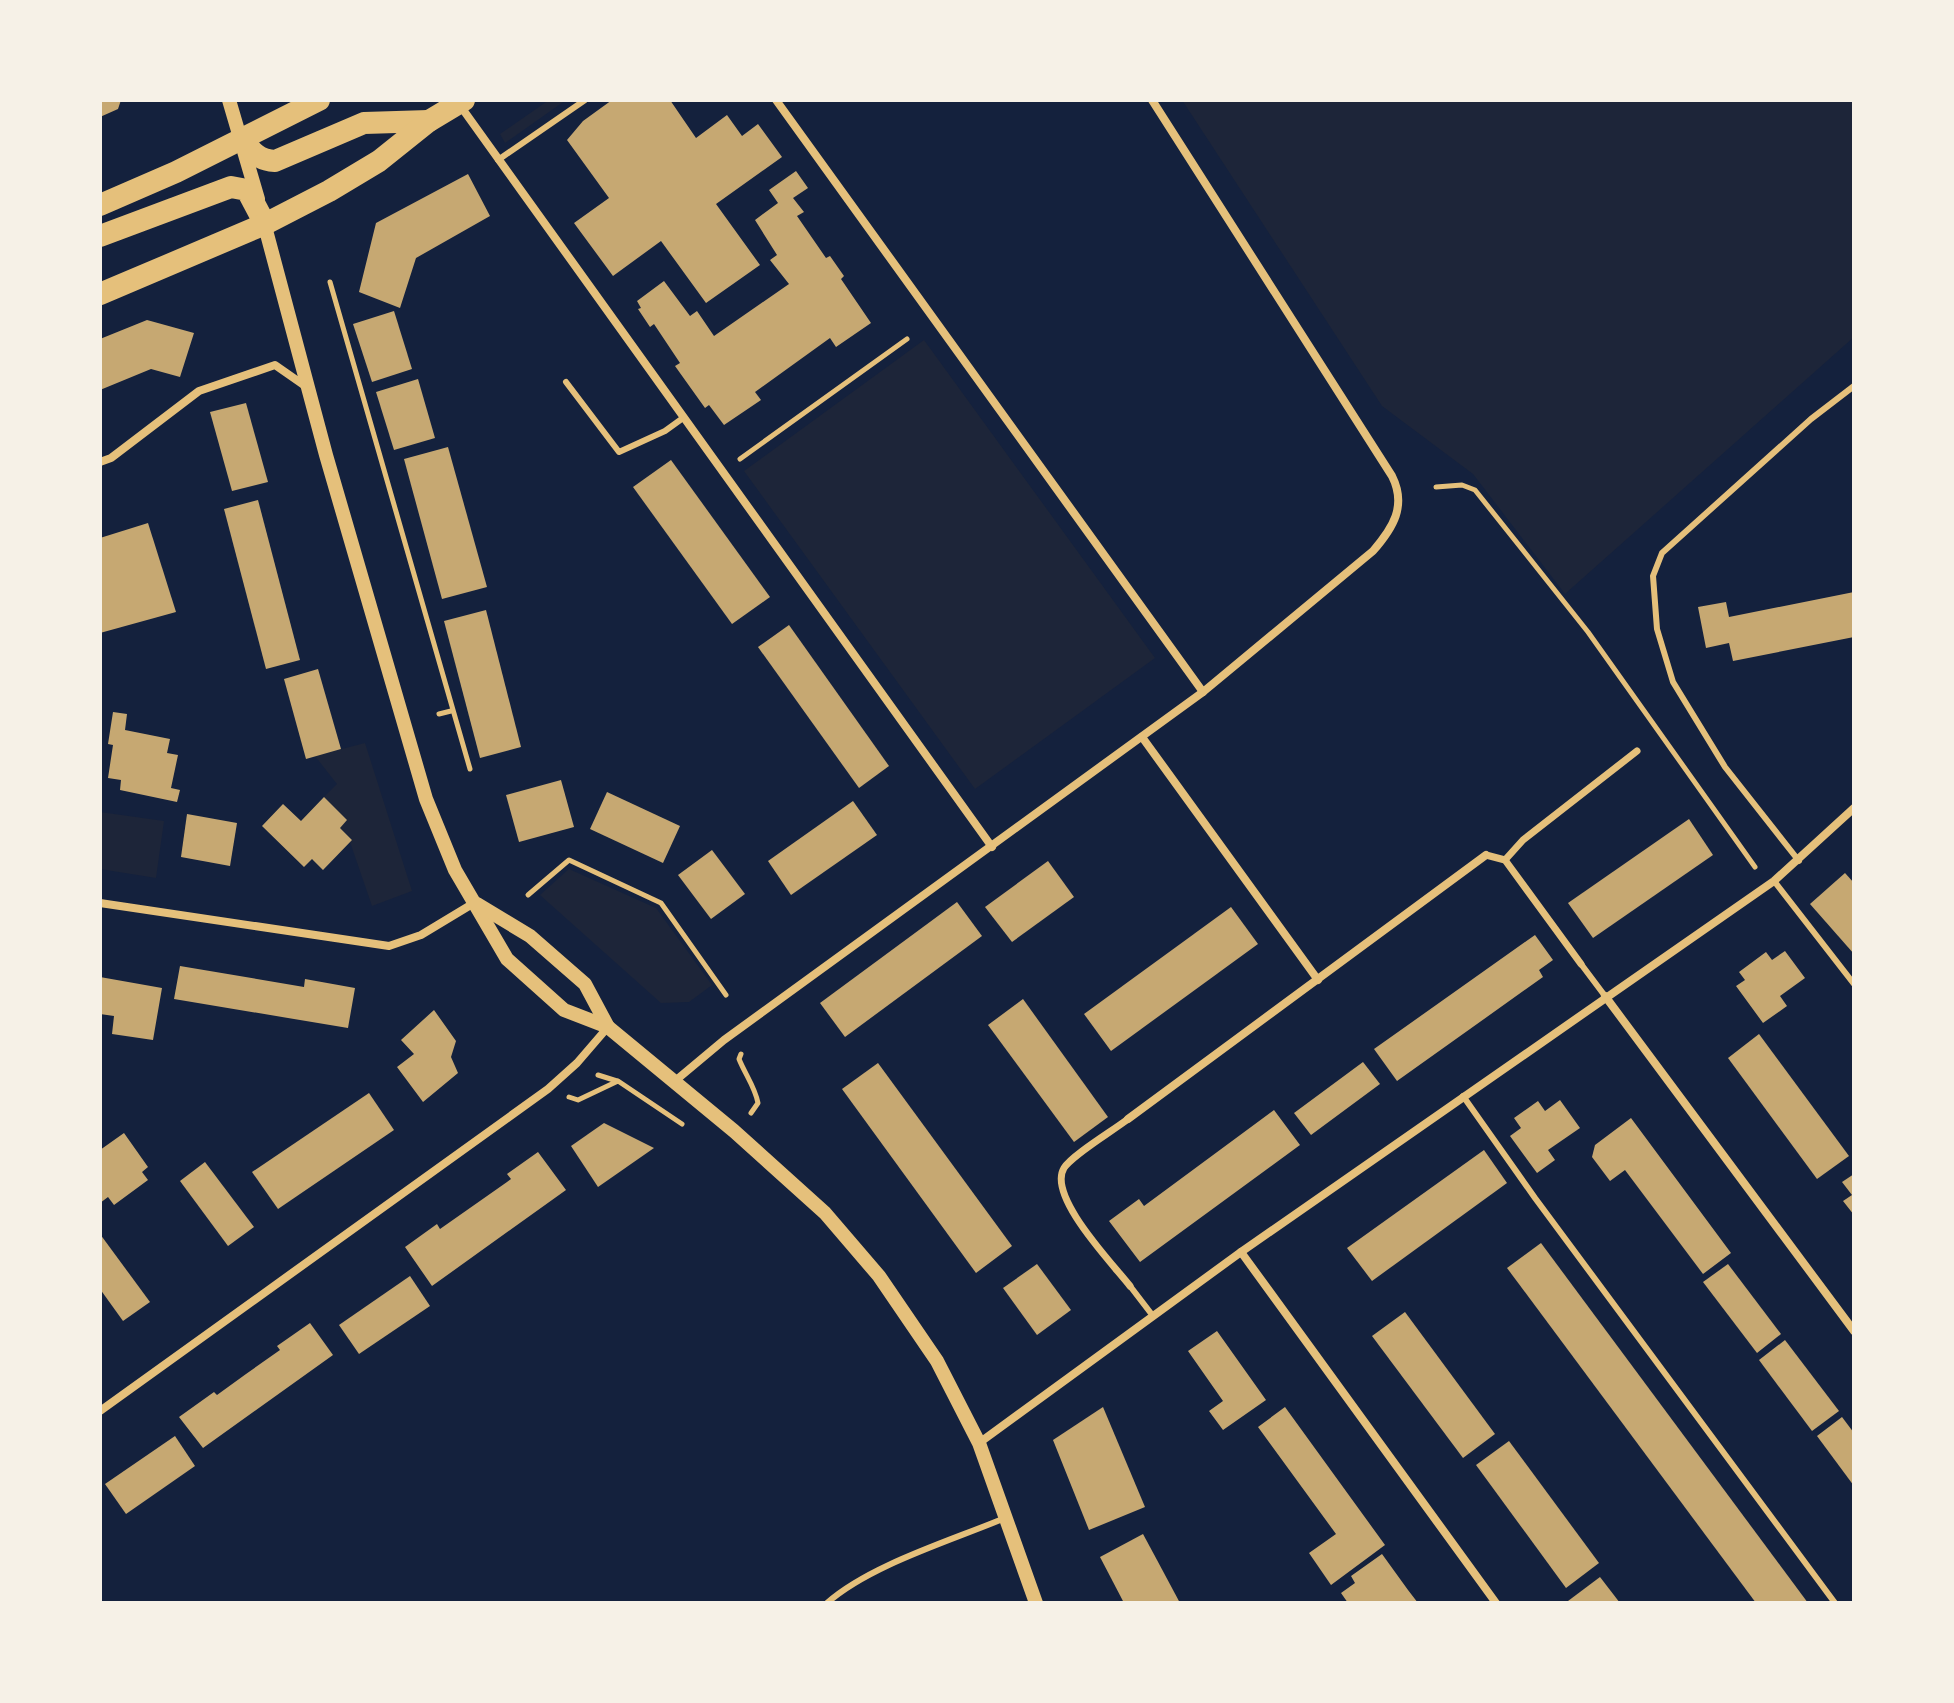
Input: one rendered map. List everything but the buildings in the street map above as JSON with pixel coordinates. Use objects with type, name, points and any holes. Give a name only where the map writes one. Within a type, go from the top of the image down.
[{"type":"highway","points":[[100,205],[319,100]]},
{"type":"highway","points":[[100,294],[265,224],[379,161],[429,121],[461,102]]},
{"type":"highway","points":[[242,139],[253,154],[275,161],[364,123],[429,121]]},
{"type":"highway","points":[[100,236],[231,187],[247,190],[265,224]]},
{"type":"street","points":[[229,100],[426,799],[455,870],[507,959],[564,1010],[608,1027],[675,1081],[825,1213],[879,1276],[937,1361],[979,1443],[1036,1603]]},
{"type":"street","points":[[776,100],[1203,692]]},
{"type":"street","points":[[675,1081],[745,1024],[1203,692],[1373,551],[1394,522],[1399,506],[1399,489],[1152,100]]},
{"type":"street","points":[[461,102],[498,160],[992,847]]},
{"type":"street","points":[[100,462],[111,458],[199,391],[275,365],[308,388]]},
{"type":"street","points":[[1142,737],[1318,980]]},
{"type":"street","points":[[1505,860],[1523,840],[1637,751]]},
{"type":"street","points":[[979,1443],[1241,1252],[1774,881],[1854,808]]},
{"type":"street","points":[[1130,1286],[1067,1204],[1060,1178],[1066,1165],[1486,855],[1505,860],[1581,964]]},
{"type":"street","points":[[100,903],[389,946],[421,935],[474,903]]},
{"type":"street","points":[[474,903],[530,936],[585,984],[608,1027]]},
{"type":"street","points":[[1605,996],[1854,1331]]},
{"type":"street","points":[[100,1411],[548,1089],[577,1063],[608,1027]]},
{"type":"street","points":[[1241,1252],[1496,1603]]},
{"type":"lane","points":[[498,160],[585,100]]},
{"type":"lane","points":[[566,382],[619,452],[665,431],[683,418]]},
{"type":"lane","points":[[1799,861],[1725,767],[1673,682],[1657,629],[1653,576],[1662,553],[1811,419],[1854,386]]},
{"type":"lane","points":[[1774,881],[1854,984]]},
{"type":"lane","points":[[1581,964],[1605,996]]},
{"type":"lane","points":[[1463,1096],[1835,1603]]},
{"type":"lane","points":[[1130,1286],[1153,1316]]},
{"type":"lane","points":[[827,1603],[842,1589],[871,1574],[1005,1518]]},
{"type":"path","points":[[330,282],[470,769]]},
{"type":"path","points":[[736,462],[907,339]]},
{"type":"path","points":[[1436,487],[1462,485],[1475,490],[1588,632],[1755,867]]},
{"type":"path","points":[[439,714],[451,711]]},
{"type":"path","points":[[528,895],[569,860],[661,903],[726,995]]},
{"type":"path","points":[[745,1024],[750,1042],[739,1059],[756,1092],[758,1103],[753,1111]]},
{"type":"path","points":[[598,1075],[618,1081],[683,1125]]},
{"type":"path","points":[[548,1089],[578,1100],[618,1081]]},
{"type":"shaded area","points":[[549,100],[566,100],[505,143],[500,134]]},
{"type":"shaded area","points":[[1182,100],[1854,100],[1854,337],[1565,594],[1473,474],[1382,406]]},
{"type":"shaded area","points":[[924,340],[1155,658],[975,789],[744,471]]},
{"type":"shaded area","points":[[365,743],[412,891],[372,906],[350,842],[352,839],[340,828],[347,820],[324,797],[337,784],[315,756]]},
{"type":"shaded area","points":[[100,812],[164,821],[156,878],[100,869]]},
{"type":"shaded area","points":[[569,869],[656,908],[712,985],[689,1002],[661,1003],[540,895]]}]
